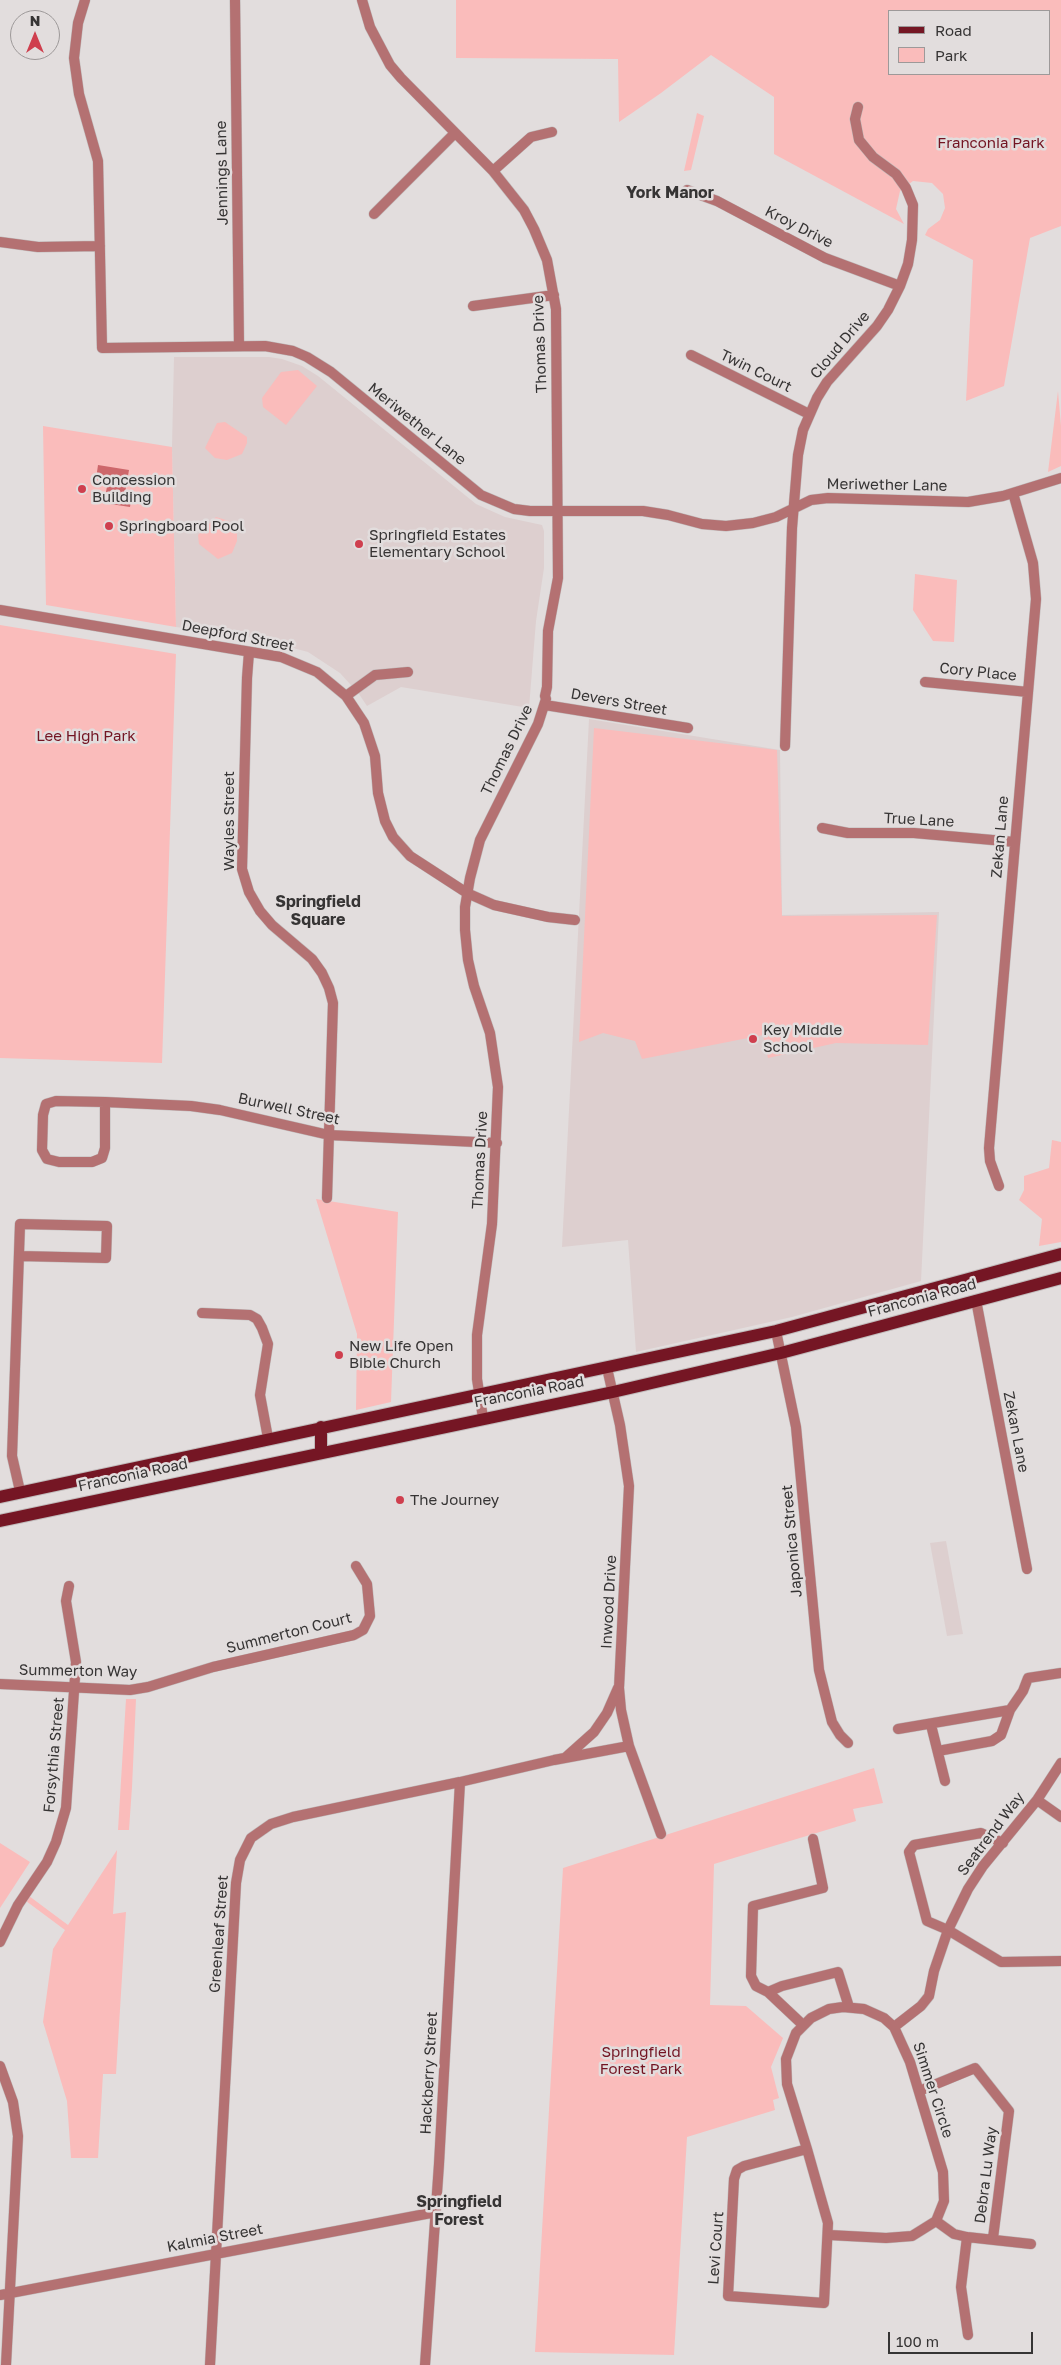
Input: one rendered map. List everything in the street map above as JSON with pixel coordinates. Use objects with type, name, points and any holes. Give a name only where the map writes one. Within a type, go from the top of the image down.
[{"type":"main road","name":"Franconia Road","points":[[0,1497],[20,1491],[776,1331],[1061,1254]]},
{"type":"main road","name":"Franconia Road","points":[[0,1521],[613,1392],[781,1353],[1061,1278]]},
{"type":"main road","points":[[321,1427],[321,1452]]},
{"type":"street","name":"Meriwether Lane","points":[[85,0],[78,23],[74,58],[78,94],[94,140],[98,162],[102,348],[278,347],[307,357],[331,372],[481,495],[514,509],[644,511],[702,524],[726,526],[761,521],[811,500],[836,497],[968,502],[1013,493],[1061,478]]},
{"type":"street","name":"Jennings Lane","points":[[235,0],[239,346]]},
{"type":"street","name":"Thomas Drive","points":[[362,0],[370,27],[390,65],[514,195],[534,229],[547,260],[554,295],[558,578],[548,632],[545,705],[538,724],[480,840],[467,893],[465,930],[468,960],[474,986],[490,1033],[497,1069],[497,1144],[492,1224],[476,1335],[478,1394],[483,1418]]},
{"type":"street","name":"Cloud Drive","points":[[785,746],[794,508],[798,455],[809,414],[826,382],[877,326],[900,286],[908,264],[912,240],[913,205],[906,188],[896,174],[873,157],[859,140],[856,119],[858,107]]},
{"type":"street","points":[[493,171],[531,137],[552,132]]},
{"type":"street","points":[[374,214],[454,133]]},
{"type":"street","name":"Kroy Drive","points":[[688,190],[717,201],[825,258],[900,286]]},
{"type":"street","points":[[0,242],[38,246],[100,246]]},
{"type":"street","points":[[473,306],[554,295]]},
{"type":"street","name":"Twin Court","points":[[690,355],[809,414]]},
{"type":"street","name":"Zekan Lane","points":[[998,1186],[990,1161],[989,1148],[1036,584],[1033,563],[1013,493]]},
{"type":"street","name":"Deepford Street","points":[[0,610],[280,657],[305,666],[331,682],[346,696],[360,716],[369,735],[375,756],[380,807],[393,836],[417,862],[467,893],[494,905],[517,911],[575,920]]},
{"type":"street","name":"Wayles Street","points":[[249,652],[242,868],[249,892],[260,911],[312,959],[322,973],[329,988],[333,1004],[327,1198]]},
{"type":"street","points":[[346,696],[375,675],[408,672]]},
{"type":"street","name":"Cory Place","points":[[925,682],[1028,692]]},
{"type":"street","name":"Devers Street","points":[[545,705],[591,711],[622,719],[688,728]]},
{"type":"street","name":"True Lane","points":[[822,828],[848,833],[914,833],[1015,842]]},
{"type":"street","name":"Burwell Street","points":[[106,1102],[106,1148],[102,1158],[92,1162],[59,1162],[47,1159],[42,1150],[43,1115],[46,1104],[56,1101],[106,1102],[190,1106],[220,1110],[329,1135],[497,1144]]},
{"type":"street","points":[[19,1256],[106,1258],[107,1226],[20,1224],[12,1456],[20,1491]]},
{"type":"street","name":"Zekan Lane","points":[[976,1300],[1027,1569]]},
{"type":"street","points":[[202,1313],[250,1315],[257,1319],[262,1328],[268,1344],[260,1395],[268,1438]]},
{"type":"street","name":"Japonica Street","points":[[776,1331],[796,1427],[819,1670],[832,1722],[840,1735],[848,1742]]},
{"type":"street","name":"Inwood Drive","points":[[607,1368],[627,1462],[630,1486],[619,1685],[621,1710],[629,1746],[640,1771],[660,1834]]},
{"type":"street","name":"Summerton Court","points":[[213,1667],[354,1635],[363,1630],[370,1616],[370,1605],[367,1584],[356,1566]]},
{"type":"street","name":"Forsythia Street","points":[[0,1942],[18,1905],[47,1862],[62,1824],[69,1789],[76,1651],[66,1601],[69,1586]]},
{"type":"street","name":"Summerton Way","points":[[0,1684],[130,1690],[143,1688],[213,1667]]},
{"type":"street","points":[[938,1751],[992,1741],[1001,1735],[1010,1710],[1023,1691],[1028,1678],[1061,1673]]},
{"type":"street","points":[[565,1758],[594,1732],[607,1713],[619,1685]]},
{"type":"street","points":[[898,1729],[931,1725],[1010,1710]]},
{"type":"street","points":[[931,1725],[945,1781]]},
{"type":"street","name":"Greenleaf Street","points":[[210,2365],[236,1883],[244,1849],[251,1838],[261,1829],[277,1822],[565,1758],[629,1746]]},
{"type":"street","name":"Seatrend Way","points":[[894,2026],[921,2006],[929,1996],[934,1971],[948,1930],[968,1889],[983,1866],[1037,1800],[1061,1763]]},
{"type":"street","name":"Hackberry Street","points":[[425,2365],[436,2212],[460,1782]]},
{"type":"street","points":[[1037,1800],[1061,1817]]},
{"type":"street","points":[[1002,1843],[982,1833],[914,1845],[909,1852],[927,1921],[948,1930],[1000,1962],[1061,1961]]},
{"type":"street","points":[[803,2025],[768,1992],[756,1986],[751,1976],[753,1906],[823,1888],[813,1839]]},
{"type":"street","points":[[768,1992],[782,1986],[838,1972],[849,2007]]},
{"type":"street","name":"Simmer Circle","points":[[829,2235],[828,2223],[785,2074],[789,2048],[803,2025],[816,2015],[829,2009],[849,2007],[875,2013],[894,2026],[906,2049],[943,2172],[944,2201],[936,2221]]},
{"type":"street","points":[[0,2066],[13,2102],[18,2136],[5,2294],[6,2365]]},
{"type":"street","name":"Debra Lu Way","points":[[919,2091],[975,2068],[1009,2111],[993,2238]]},
{"type":"street","name":"Levi Court","points":[[807,2149],[744,2166],[737,2170],[734,2180],[728,2296],[824,2303],[829,2235]]},
{"type":"street","name":"Kalmia Street","points":[[5,2294],[436,2212]]},
{"type":"street","points":[[829,2235],[902,2238],[918,2233],[936,2221]]},
{"type":"street","name":"Debra Lu Way","points":[[936,2221],[954,2234],[1031,2244]]},
{"type":"street","name":"Debra Lu Way","points":[[967,2237],[961,2287],[968,2335]]},
{"type":"shaded area","name":"Springfield Estates Elementary School","points":[[174,357],[269,357],[302,366],[318,376],[476,504],[505,517],[542,525],[544,531],[544,568],[536,621],[529,708],[401,687],[367,706],[340,673],[308,652],[255,638],[176,627],[172,447]]},
{"type":"shaded area","points":[[98,465],[129,470],[125,493],[132,495],[130,507],[104,503],[108,481],[96,479]]},
{"type":"shaded area","name":"Key Middle School","points":[[589,719],[780,750],[782,915],[939,912],[921,1281],[792,1317],[636,1352],[628,1240],[562,1247]]},
{"type":"shaded area","points":[[946,1541],[963,1634],[947,1636],[930,1543]]},
{"type":"green space","name":"Franconia Park","points":[[456,0],[1061,0],[1061,226],[1030,238],[1004,386],[966,401],[973,260],[925,235],[928,229],[940,220],[945,208],[943,194],[932,183],[913,181],[900,191],[896,209],[904,224],[774,154],[774,97],[711,55],[619,122],[618,59],[456,58]]},
{"type":"green space","points":[[697,113],[704,116],[691,170],[684,171]]},
{"type":"green space","points":[[298,370],[317,386],[286,425],[263,407],[262,398],[281,372]]},
{"type":"green space","points":[[1058,391],[1061,426],[1061,466],[1048,472]]},
{"type":"green space","points":[[225,422],[247,437],[247,443],[242,454],[227,460],[215,458],[205,448],[217,423]]},
{"type":"green space","name":"Springboard Pool","points":[[43,426],[172,447],[176,627],[46,605]]},
{"type":"green space","points":[[216,517],[229,521],[237,534],[237,541],[232,553],[218,559],[199,544],[198,535]]},
{"type":"green space","points":[[915,574],[957,580],[954,642],[933,641],[913,610]]},
{"type":"green space","name":"Lee High Park","points":[[0,625],[176,654],[162,1063],[0,1058]]},
{"type":"green space","points":[[594,728],[777,750],[782,916],[937,915],[928,1045],[836,1043],[768,1058],[763,1035],[642,1059],[635,1041],[603,1033],[579,1042]]},
{"type":"green space","points":[[1052,1140],[1061,1142],[1061,1242],[1039,1246],[1042,1219],[1019,1200],[1024,1190],[1024,1176],[1049,1168]]},
{"type":"green space","points":[[316,1199],[398,1212],[391,1402],[356,1410],[357,1334]]},
{"type":"green space","points":[[126,1699],[136,1699],[132,1787],[129,1830],[118,1830]]},
{"type":"green space","name":"Springfield Forest Park","points":[[874,1768],[883,1803],[853,1809],[856,1821],[714,1864],[710,2005],[746,2006],[783,2038],[771,2067],[779,2098],[773,2100],[775,2110],[687,2137],[674,2355],[535,2352],[563,1868]]},
{"type":"green space","points":[[0,1843],[30,1862],[0,1908]]},
{"type":"green space","points":[[117,1850],[113,1914],[126,1912],[116,2074],[103,2074],[98,2158],[71,2158],[67,2101],[43,2022],[53,1949],[65,1930],[26,1901],[29,1896],[68,1925]]},
{"type":"place","name":"Concession Building","points":[[82,489]]},
{"type":"place","name":"Springboard Pool","points":[[109,526]]},
{"type":"place","name":"Springfield Estates Elementary School","points":[[359,544]]},
{"type":"place","name":"Key Middle School","points":[[753,1039]]},
{"type":"place","name":"New Life Open Bible Church","points":[[339,1355]]},
{"type":"place","name":"The Journey","points":[[400,1500]]},
{"type":"district","name":"York Manor","points":[[670,193]]},
{"type":"district","name":"Springfield Square","points":[[318,911]]},
{"type":"district","name":"Springfield Forest","points":[[459,2211]]}]
